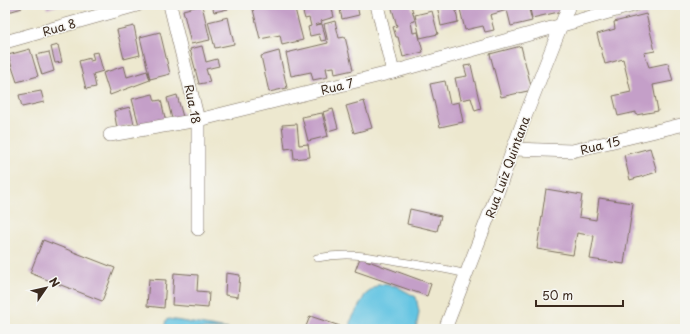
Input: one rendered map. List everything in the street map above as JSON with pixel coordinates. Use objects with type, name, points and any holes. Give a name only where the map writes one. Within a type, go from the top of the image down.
[{"type":"street","name":"Rua 8","points":[[5,42],[137,5]]},
{"type":"street","name":"Rua 18","points":[[170,5],[198,120],[198,229]]},
{"type":"street","points":[[377,5],[393,72]]},
{"type":"street","name":"Rua Luiz Quintana","points":[[445,329],[569,5]]},
{"type":"street","points":[[561,26],[634,5]]},
{"type":"street","name":"Rua 7","points":[[110,135],[198,120],[393,72],[561,26]]},
{"type":"street","name":"Rua 15","points":[[514,149],[572,151],[685,124]]},
{"type":"lane","points":[[317,258],[330,255],[366,255],[466,274]]},
{"type":"water","points":[[379,284],[396,286],[416,297],[419,312],[416,329],[353,329],[350,322],[365,295]]},
{"type":"water","points":[[169,319],[228,329],[164,329],[166,320]]},
{"type":"building","points":[[5,5],[21,5],[22,8],[5,13]]},
{"type":"building","points":[[46,5],[60,5],[47,9]]},
{"type":"building","points":[[202,5],[210,40],[191,44],[183,10]]},
{"type":"building","points":[[212,5],[227,5],[228,9],[214,12]]},
{"type":"building","points":[[252,5],[294,5],[303,40],[282,45],[280,35],[260,39]]},
{"type":"building","points":[[301,5],[331,5],[334,17],[321,21],[322,23],[315,25],[322,24],[326,40],[321,41],[319,34],[310,36],[308,27],[311,26],[309,18],[305,19]]},
{"type":"building","points":[[339,5],[357,5],[359,15],[342,19]]},
{"type":"building","points":[[391,5],[411,5],[415,21],[411,22],[413,33],[418,32],[423,52],[403,57],[398,37],[396,37],[393,27],[397,26]]},
{"type":"building","points":[[437,5],[455,5],[458,22],[441,26]]},
{"type":"building","points":[[459,5],[528,5],[532,21],[511,26],[507,10],[490,15],[494,30],[485,32],[483,26],[465,30]]},
{"type":"building","points":[[529,5],[561,5],[563,11],[532,18]]},
{"type":"building","points":[[432,11],[438,34],[420,38],[415,15]]},
{"type":"building","points":[[646,14],[655,51],[644,53],[649,67],[668,63],[673,81],[653,85],[658,111],[636,115],[636,112],[618,116],[613,96],[631,92],[623,59],[605,64],[597,34],[615,29],[614,22]]},
{"type":"building","points":[[228,17],[234,44],[215,48],[208,22]]},
{"type":"building","points":[[335,21],[339,38],[345,37],[353,70],[335,74],[334,67],[326,68],[328,77],[313,80],[311,72],[291,76],[286,53],[328,43],[324,24]]},
{"type":"building","points":[[134,26],[140,55],[124,59],[117,30]]},
{"type":"building","points":[[160,32],[170,74],[150,79],[140,37]]},
{"type":"building","points":[[58,45],[62,62],[55,63],[51,47]]},
{"type":"building","points":[[202,46],[206,62],[217,59],[219,66],[206,69],[210,82],[199,84],[190,49]]},
{"type":"building","points":[[521,46],[532,90],[501,97],[490,54]]},
{"type":"building","points":[[30,49],[38,76],[17,82],[8,55]]},
{"type":"building","points":[[279,51],[287,88],[269,92],[261,56]]},
{"type":"building","points":[[49,52],[54,71],[42,75],[36,55]]},
{"type":"building","points":[[98,52],[103,71],[93,74],[96,87],[86,89],[79,61],[90,58],[90,61],[94,60],[92,53]]},
{"type":"building","points":[[5,64],[10,81],[5,82]]},
{"type":"building","points":[[471,65],[481,109],[475,111],[471,98],[460,100],[455,78],[467,76],[464,66]]},
{"type":"building","points":[[124,66],[127,77],[147,71],[150,80],[110,95],[103,73]]},
{"type":"building","points":[[445,81],[450,104],[459,102],[463,122],[440,127],[430,84]]},
{"type":"building","points":[[41,91],[44,102],[22,107],[19,95]]},
{"type":"building","points":[[153,94],[155,101],[161,100],[166,122],[140,129],[132,99]]},
{"type":"building","points":[[177,95],[183,117],[172,119],[167,98]]},
{"type":"building","points":[[364,101],[372,128],[354,133],[346,106]]},
{"type":"building","points":[[130,107],[134,124],[117,128],[114,111]]},
{"type":"building","points":[[333,109],[338,128],[328,131],[323,112]]},
{"type":"building","points":[[322,113],[328,136],[308,141],[302,117]]},
{"type":"building","points":[[297,124],[299,145],[308,144],[310,157],[294,159],[293,148],[285,149],[282,125]]},
{"type":"building","points":[[650,148],[657,172],[630,180],[624,155]]},
{"type":"building","points":[[546,189],[582,195],[579,217],[596,220],[599,198],[633,203],[624,264],[590,259],[594,236],[577,233],[573,255],[537,249]]},
{"type":"building","points":[[410,209],[441,216],[437,231],[407,224]]},
{"type":"building","points":[[43,240],[115,268],[102,301],[30,273]]},
{"type":"building","points":[[360,258],[431,284],[427,296],[355,271]]},
{"type":"building","points":[[174,273],[198,275],[197,291],[209,292],[208,308],[172,305]]},
{"type":"building","points":[[226,273],[240,275],[238,297],[225,295]]},
{"type":"building","points":[[149,279],[166,280],[164,308],[147,306]]},
{"type":"building","points":[[310,316],[340,326],[339,329],[305,329]]}]
